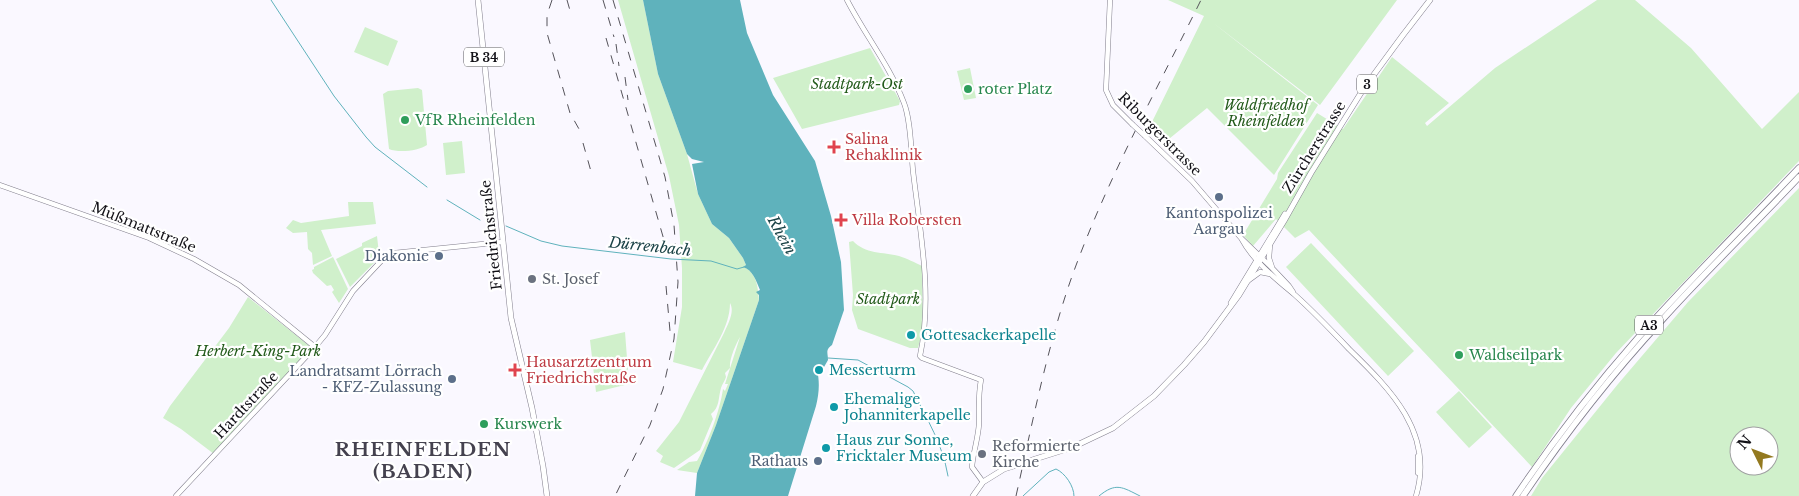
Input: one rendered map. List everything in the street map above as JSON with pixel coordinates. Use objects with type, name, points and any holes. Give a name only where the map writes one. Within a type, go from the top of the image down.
[{"type":"highway","name":"A3","points":[[1516,496],[1564,428],[1635,341],[1799,168]]},
{"type":"highway","name":"A3","points":[[1525,496],[1533,481],[1580,418],[1640,344],[1799,177]]},
{"type":"main road","name":"Friedrichstraße","points":[[478,0],[511,318],[543,466],[547,496]]},
{"type":"main road","name":"Zürcherstrasse","points":[[1230,307],[1237,291],[1270,244],[1364,88],[1430,0]]},
{"type":"main road","name":"Zürcherstrasse","points":[[983,482],[1006,468],[1082,444],[1113,428],[1154,396],[1181,369],[1230,307],[1249,280],[1281,218],[1289,210]]},
{"type":"main road","name":"3","points":[[973,496],[983,482]]},
{"type":"street","points":[[847,0],[895,84],[906,111],[926,301],[920,356],[981,380],[978,398],[978,437],[972,467],[983,482]]},
{"type":"street","name":"Riburgerstrasse","points":[[1110,0],[1105,79],[1106,90],[1113,105],[1192,181],[1271,274],[1294,294],[1351,351],[1401,406],[1413,430],[1418,450],[1415,496]]},
{"type":"street","name":"Müßmattstraße","points":[[0,185],[149,238],[194,258],[239,285],[315,347]]},
{"type":"street","name":"Hardtstraße","points":[[176,496],[315,347],[325,335],[353,291],[389,254],[503,242]]},
{"type":"street","points":[[1270,244],[1269,258],[1272,268]]},
{"type":"street","name":"Riburgerstrasse","points":[[1259,259],[1272,268],[1294,294]]},
{"type":"street","points":[[1249,280],[1260,272],[1271,274]]},
{"type":"green space","points":[[618,0],[643,0],[658,74],[687,154],[698,194],[712,224],[729,238],[743,258],[746,265],[744,267],[752,273],[758,291],[759,300],[716,425],[697,473],[677,470],[689,462],[697,461],[705,445],[716,416],[723,389],[725,391],[728,384],[725,384],[740,337],[732,356],[730,368],[725,373],[726,377],[717,405],[711,414],[713,419],[700,450],[674,468],[660,462],[663,456],[656,451],[679,422],[724,333],[732,310],[730,303],[724,329],[702,370],[673,362],[682,307],[679,225],[669,176]]},
{"type":"green space","name":"Waldfriedhof Rheinfelden","points":[[1168,0],[1397,0],[1320,105],[1212,22],[1318,105],[1274,175],[1207,108],[1164,143],[1149,128],[1204,16]]},
{"type":"green space","points":[[1597,0],[1635,0],[1691,48],[1762,129],[1799,92],[1799,161],[1616,353],[1571,408],[1532,467],[1309,230],[1295,238],[1276,219],[1253,246],[1243,235],[1277,179],[1278,173],[1317,113],[1343,129],[1392,57],[1449,103],[1425,123],[1427,126],[1495,68]]},
{"type":"green space","points":[[365,27],[398,41],[388,66],[354,52]]},
{"type":"green space","name":"Stadtpark-Ost","points":[[870,48],[900,101],[899,105],[802,129],[773,78]]},
{"type":"green space","name":"roter Platz","points":[[970,68],[976,98],[964,100],[957,71]]},
{"type":"green space","name":"VfR Rheinfelden","points":[[418,88],[422,90],[427,145],[408,151],[389,149],[383,94],[388,91]]},
{"type":"green space","points":[[462,141],[465,173],[446,175],[443,143]]},
{"type":"green space","points":[[1799,188],[1799,496],[1531,496],[1542,478],[1618,384],[1688,302]]},
{"type":"green space","points":[[348,202],[373,202],[376,224],[321,230],[332,256],[313,265],[312,253],[308,249],[307,232],[293,233],[286,228],[293,220],[301,223],[349,216]]},
{"type":"green space","points":[[377,236],[379,254],[377,260],[350,287],[336,259]]},
{"type":"green space","name":"Stadtpark","points":[[853,241],[863,248],[874,252],[899,256],[922,266],[923,330],[918,348],[910,348],[858,329],[852,310],[853,295],[849,242]]},
{"type":"green space","points":[[1311,243],[1414,351],[1388,376],[1286,267]]},
{"type":"green space","points":[[333,257],[348,289],[339,303],[332,292],[334,290],[331,285],[327,286],[312,270]]},
{"type":"green space","name":"Herbert-King-Park","points":[[248,297],[312,348],[214,454],[163,418],[229,328]]},
{"type":"green space","points":[[625,332],[629,384],[596,392],[590,340]]},
{"type":"green space","points":[[1459,391],[1492,427],[1469,448],[1436,412]]},
{"type":"water","name":"Rhein","points":[[643,0],[740,0],[747,33],[773,95],[815,161],[831,216],[841,262],[844,310],[832,345],[828,350],[828,360],[824,367],[820,367],[817,370],[819,388],[816,406],[788,496],[695,496],[697,473],[716,425],[759,300],[759,295],[756,292],[760,290],[752,273],[743,267],[746,265],[743,258],[729,238],[712,224],[698,194],[692,164],[704,162],[692,159],[687,154],[658,74]]},
{"type":"waterway","name":"Dürrenbach","points":[[271,0],[334,96],[366,137],[375,147],[427,187]]},
{"type":"waterway","name":"Dürrenbach","points":[[447,200],[480,220]]},
{"type":"waterway","name":"Dürrenbach","points":[[506,226],[541,241],[562,246],[671,259],[711,261],[737,269],[744,267]]},
{"type":"waterway","points":[[828,358],[858,360],[913,391],[938,442],[948,476]]},
{"type":"waterway","points":[[1023,496],[1049,472],[1056,469],[1063,473],[1068,480],[1074,496]]},
{"type":"waterway","points":[[1099,496],[1115,487],[1124,488],[1140,496]]},
{"type":"railway","points":[[552,0],[547,15],[547,33],[570,113],[579,129]]},
{"type":"railway","points":[[567,0],[571,14]]},
{"type":"railway","points":[[603,0],[614,37]]},
{"type":"railway","points":[[613,0],[665,177],[674,225],[678,282],[674,339],[663,389],[650,425],[615,496]]},
{"type":"railway","points":[[1016,496],[1047,362],[1070,282],[1114,175],[1201,0]]},
{"type":"railway","points":[[606,38],[666,247]]},
{"type":"railway","points":[[616,44],[619,66]]},
{"type":"railway","points":[[625,77],[628,100]]},
{"type":"railway","points":[[583,143],[592,175]]},
{"type":"railway","points":[[666,286],[670,331]]},
{"type":"place","name":"roter Platz","points":[[968,89]]},
{"type":"place","name":"VfR Rheinfelden","points":[[405,120]]},
{"type":"place","name":"Salina Rehaklinik","points":[[834,147]]},
{"type":"place","name":"Kantonspolizei Aargau","points":[[1219,197]]},
{"type":"place","name":"Villa Robersten","points":[[841,220]]},
{"type":"place","name":"Diakonie","points":[[439,256]]},
{"type":"place","name":"St. Josef","points":[[532,279]]},
{"type":"place","name":"Gottesackerkapelle","points":[[911,335]]},
{"type":"place","name":"Waldseilpark","points":[[1459,355]]},
{"type":"place","name":"Hausarztzentrum Friedrichstraße","points":[[515,370]]},
{"type":"place","name":"Messerturm","points":[[819,370]]},
{"type":"place","name":"Landratsamt Lörrach - KFZ-Zulassung","points":[[452,379]]},
{"type":"place","name":"Ehemalige Johanniterkapelle","points":[[834,407]]},
{"type":"place","name":"Kurswerk","points":[[484,424]]},
{"type":"place","name":"Haus zur Sonne, Fricktaler Museum","points":[[826,448]]},
{"type":"place","name":"Reformierte Kirche","points":[[982,454]]},
{"type":"place","name":"Rathaus","points":[[818,461]]},
{"type":"district","name":"RHEINFELDEN (BADEN)","points":[[423,460]]}]
